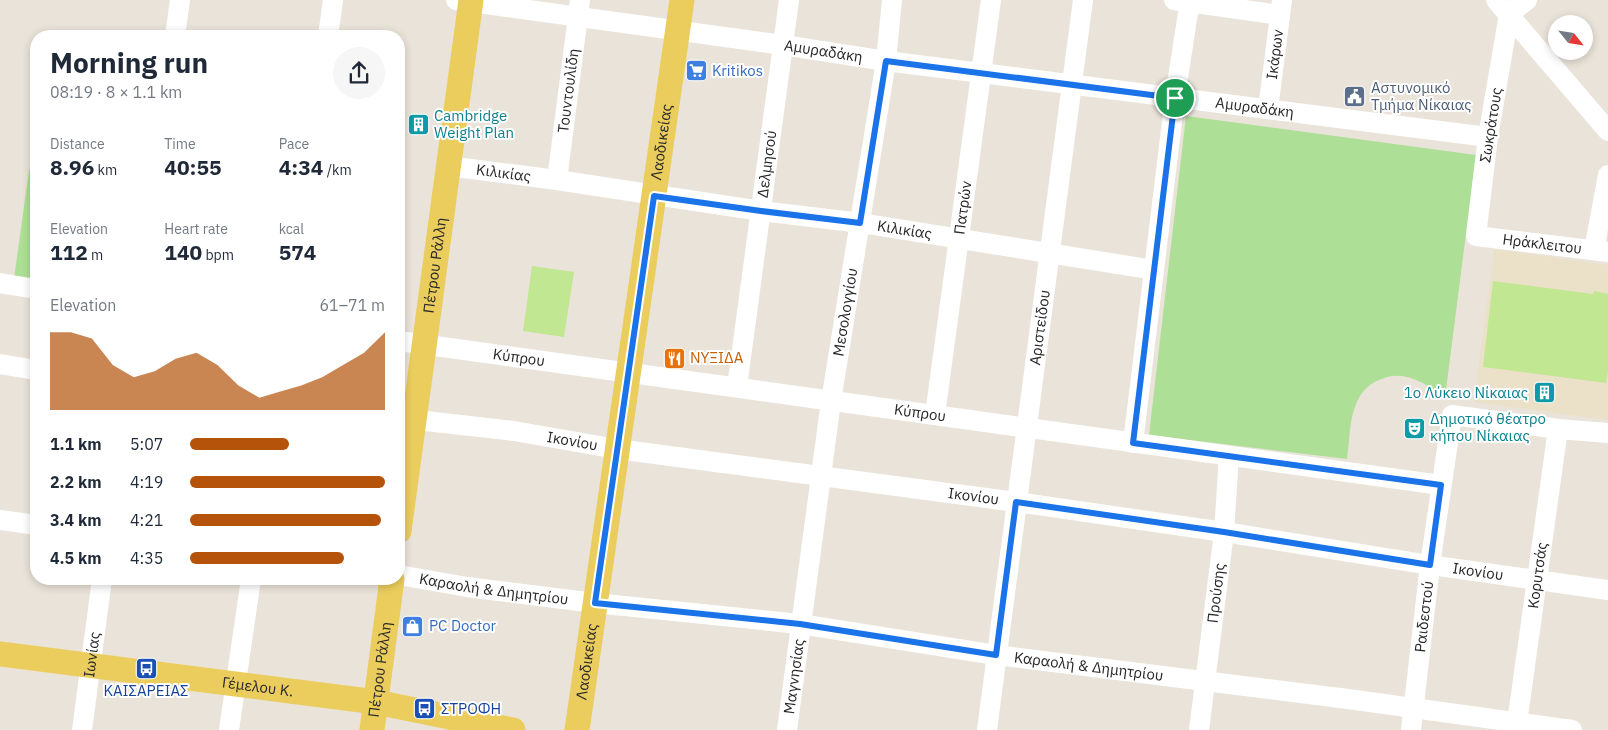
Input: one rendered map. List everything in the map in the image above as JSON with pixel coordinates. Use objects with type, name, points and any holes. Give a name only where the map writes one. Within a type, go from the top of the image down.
[{"type":"main road","name":"Λαοδικείας","points":[[577,730],[682,0]]},
{"type":"main road","name":"Πέτρου Ράλλη","points":[[405,435],[406,419],[424,345],[448,166],[466,1]]},
{"type":"main road","name":"Πέτρου Ράλλη","points":[[372,730],[391,585]]},
{"type":"main road","name":"Γέμελου Κ.","points":[[0,654],[376,702],[513,730]]},
{"type":"street","points":[[176,30],[180,0]]},
{"type":"street","points":[[329,30],[333,0]]},
{"type":"street","name":"Δελμησού","points":[[738,387],[790,0]]},
{"type":"street","name":"Μεσολογγίου","points":[[800,624],[831,401],[886,61],[892,0]]},
{"type":"street","name":"Πατρών","points":[[935,415],[991,0]]},
{"type":"street","name":"Αριστείδου","points":[[987,730],[1084,0]]},
{"type":"street","points":[[1527,0],[1502,7],[1608,131]]},
{"type":"street","name":"Αμυραδάκη","points":[[466,1],[578,9],[677,31],[886,61],[1488,138]]},
{"type":"street","points":[[1133,443],[1185,1],[1281,7]]},
{"type":"street","name":"Ικάρων","points":[[1268,109],[1281,7]]},
{"type":"street","name":"Σωκράτους","points":[[1476,236],[1502,7]]},
{"type":"street","name":"Τουντουλίδη","points":[[556,180],[578,9]]},
{"type":"street","name":"Κιλικίας","points":[[448,166],[556,180],[761,211],[860,223],[1154,270]]},
{"type":"street","points":[[1601,251],[1608,176]]},
{"type":"street","name":"Ηράκλειτου","points":[[1476,236],[1601,251]]},
{"type":"street","points":[[0,284],[30,288]]},
{"type":"street","name":"Κύπρου","points":[[405,342],[1441,485]]},
{"type":"street","points":[[0,364],[30,369]]},
{"type":"street","name":"Ραιδεστού","points":[[1411,730],[1430,565],[1452,415],[1558,429]]},
{"type":"street","name":"Ικονίου","points":[[406,419],[530,434],[617,449],[1016,502],[1608,590]]},
{"type":"street","points":[[1558,429],[1608,433]]},
{"type":"street","name":"Κορυτσάς","points":[[1517,722],[1558,429]]},
{"type":"street","name":"Προύσης","points":[[1199,730],[1224,532],[1228,456]]},
{"type":"street","points":[[0,520],[30,524]]},
{"type":"street","name":"Καραολή & Δημητρίου","points":[[405,577],[595,603],[800,624],[996,655],[1348,699],[1572,730]]},
{"type":"street","name":"Ιωνίας","points":[[82,730],[101,585]]},
{"type":"street","points":[[229,730],[250,585]]},
{"type":"street","name":"Μαγνησίας","points":[[787,730],[800,624]]},
{"type":"shaded area","points":[[1494,249],[1608,265],[1608,420],[1474,402]]},
{"type":"green space","points":[[1186,116],[1476,155],[1445,398],[1430,387],[1406,376],[1388,377],[1373,383],[1363,392],[1353,412],[1347,459],[1149,435]]},
{"type":"green space","points":[[29,170],[30,281],[14,279]]},
{"type":"green space","points":[[532,266],[574,272],[564,337],[523,331]]},
{"type":"green space","points":[[1493,281],[1593,294],[1594,291],[1608,294],[1608,372],[1606,383],[1483,367]]},
{"type":"place","name":"Kritikos","points":[[696,71]]},
{"type":"place","name":"Αστυνομικό Τμήμα Νίκαιας","points":[[1355,97]]},
{"type":"place","name":"Cambridge Weight Plan","points":[[418,125]]},
{"type":"place","name":"ΝΥΞΙΔΑ","points":[[674,358]]},
{"type":"place","name":"1ο Λύκειο Νίκαιας","points":[[1544,393]]},
{"type":"place","name":"Δημοτικό θέατρο κήπου Νίκαιας","points":[[1414,428]]},
{"type":"place","name":"PC Doctor","points":[[413,626]]},
{"type":"place","name":"ΚΑΙΣΑΡΕΙΑΣ","points":[[146,668]]},
{"type":"place","name":"ΣΤΡΟΦΗ","points":[[425,709]]},
{"type":"route","points":[[886,61],[1175,98],[1133,443],[1441,485],[1430,565],[1224,532],[1016,502],[996,655],[800,624],[595,603],[654,196],[860,223],[886,61]]}]
